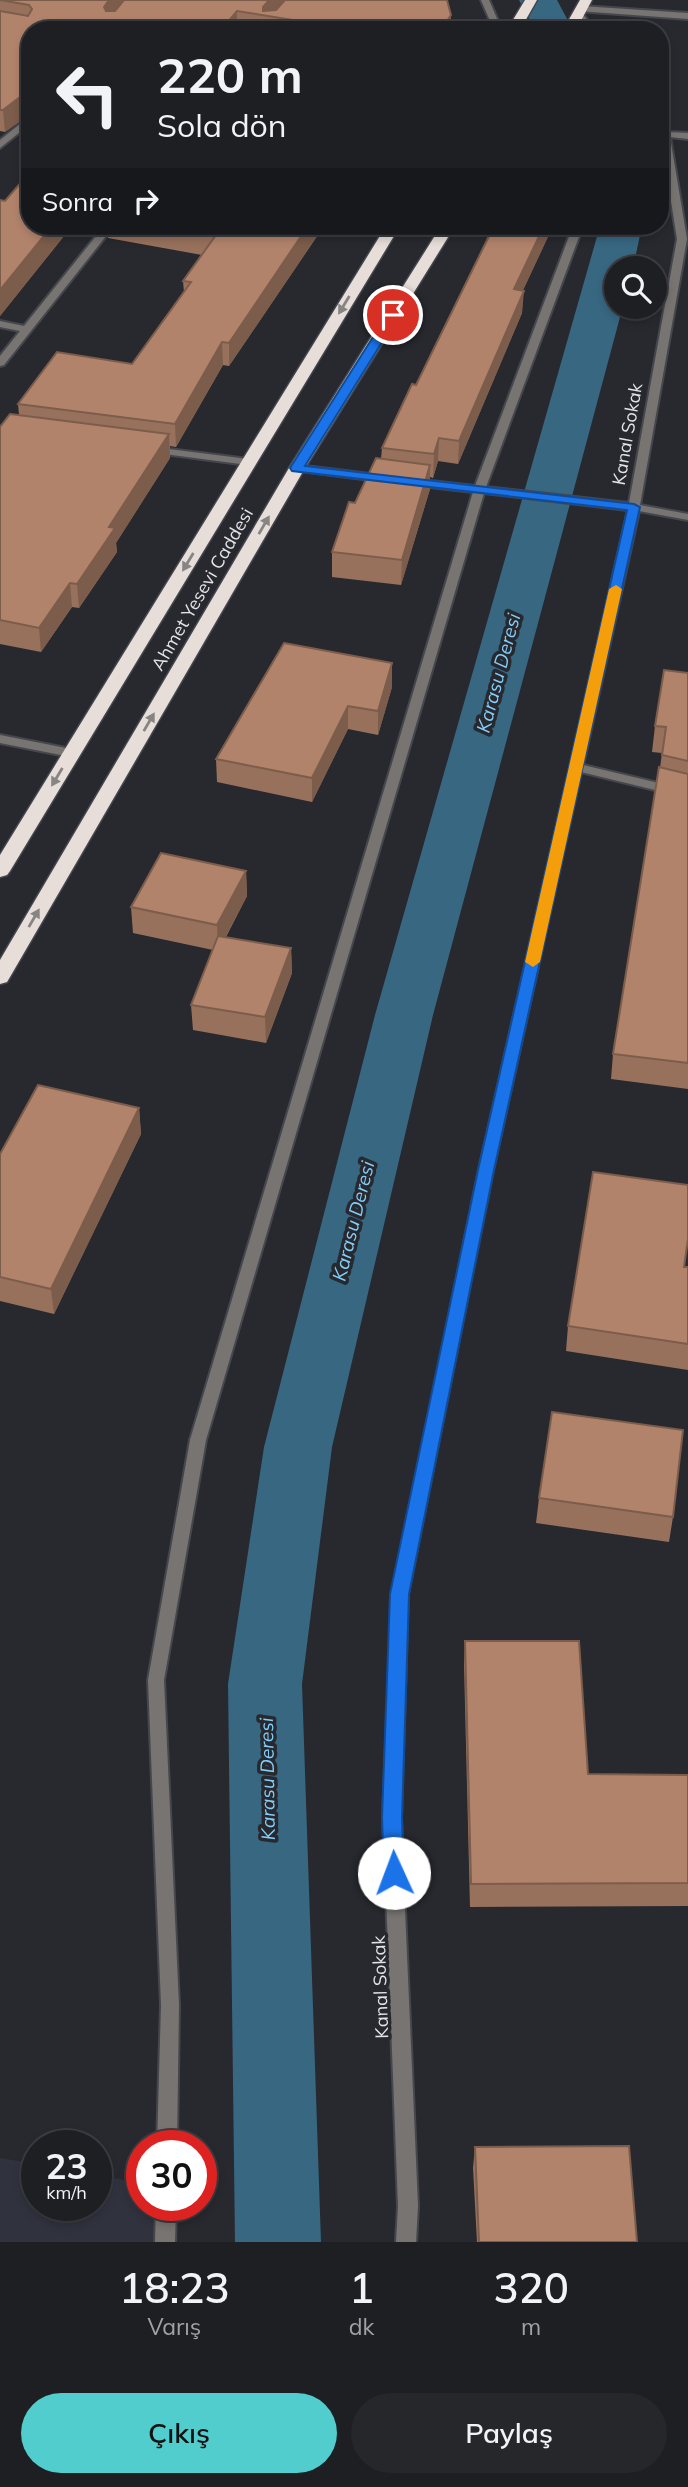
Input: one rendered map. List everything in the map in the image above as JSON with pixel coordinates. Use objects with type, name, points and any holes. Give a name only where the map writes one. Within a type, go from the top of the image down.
[{"type":"highway","points":[[518,21],[531,0]]},
{"type":"highway","name":"Ahmet Yesevi Caddesi","points":[[0,871],[387,235]]},
{"type":"highway","name":"Ahmet Yesevi Caddesi","points":[[0,977],[297,468],[443,235]]},
{"type":"street","points":[[485,0],[494,21]]},
{"type":"street","points":[[582,8],[688,16]]},
{"type":"street","points":[[0,145],[21,127]]},
{"type":"street","points":[[669,131],[688,136]]},
{"type":"street","name":"Kanal Sokak","points":[[406,2242],[408,2206],[392,1818],[400,1594],[486,1170],[634,507],[685,240],[669,159]]},
{"type":"street","points":[[0,363],[102,235]]},
{"type":"street","points":[[167,2130],[170,2005],[156,1680],[198,1440],[479,490],[575,235]]},
{"type":"street","points":[[0,324],[26,329]]},
{"type":"street","points":[[138,448],[248,462]]},
{"type":"street","points":[[297,468],[634,507],[688,517]]},
{"type":"street","points":[[0,738],[71,753]]},
{"type":"street","points":[[576,767],[688,794]]},
{"type":"street","points":[[164,2242],[165,2221]]},
{"type":"shaded area","points":[[0,2158],[21,2161],[21,2221],[112,2221],[112,2178],[126,2180],[126,2221],[166,2221],[165,2242],[0,2242]]},
{"type":"building","points":[[0,0],[109,0],[104,7],[106,11],[115,11],[124,0],[269,0],[263,11],[276,10],[285,0],[447,0],[451,15],[447,21],[299,21],[237,11],[229,21],[21,21],[21,96],[0,110],[0,11],[28,16],[32,9],[29,5]]},
{"type":"building","points":[[21,182],[21,235],[45,235],[0,290],[0,200],[5,201]]},
{"type":"building","points":[[216,235],[302,235],[229,343],[222,342],[175,424],[18,404],[57,352],[132,364],[191,282],[183,281]]},
{"type":"building","points":[[490,235],[540,235],[514,289],[524,291],[459,441],[439,438],[434,454],[382,448],[412,384],[416,385]]},
{"type":"building","points":[[10,414],[169,434],[109,527],[115,528],[77,584],[70,583],[39,628],[0,620],[0,427]]},
{"type":"building","points":[[376,458],[430,465],[402,560],[332,552],[349,502],[355,503]]},
{"type":"building","points":[[284,643],[392,663],[378,711],[348,706],[312,778],[216,759]]},
{"type":"building","points":[[664,670],[688,673],[688,761],[662,755],[666,727],[655,726]]},
{"type":"building","points":[[659,767],[688,774],[688,1063],[613,1054]]},
{"type":"building","points":[[161,853],[246,871],[217,925],[131,907]]},
{"type":"building","points":[[218,936],[291,948],[265,1017],[191,1005]]},
{"type":"building","points":[[38,1085],[139,1108],[51,1289],[0,1277],[0,1154]]},
{"type":"building","points":[[593,1172],[688,1185],[688,1239],[684,1267],[688,1267],[688,1344],[568,1326]]},
{"type":"building","points":[[552,1412],[683,1430],[673,1517],[539,1498]]},
{"type":"building","points":[[465,1641],[579,1641],[588,1774],[688,1775],[688,1883],[471,1884]]},
{"type":"building","points":[[629,2146],[637,2242],[479,2242],[475,2147]]},
{"type":"waterway","name":"Karasu Deresi","points":[[538,0],[549,21]]},
{"type":"waterway","name":"Karasu Deresi","points":[[278,2242],[265,1684],[298,1447],[404,1015],[620,235]]},
{"type":"slow traffic","points":[[533,962],[616,589]]},
{"type":"route","points":[[393,315],[297,468],[634,507],[486,1170],[400,1594],[392,1818],[394,1873]]}]
